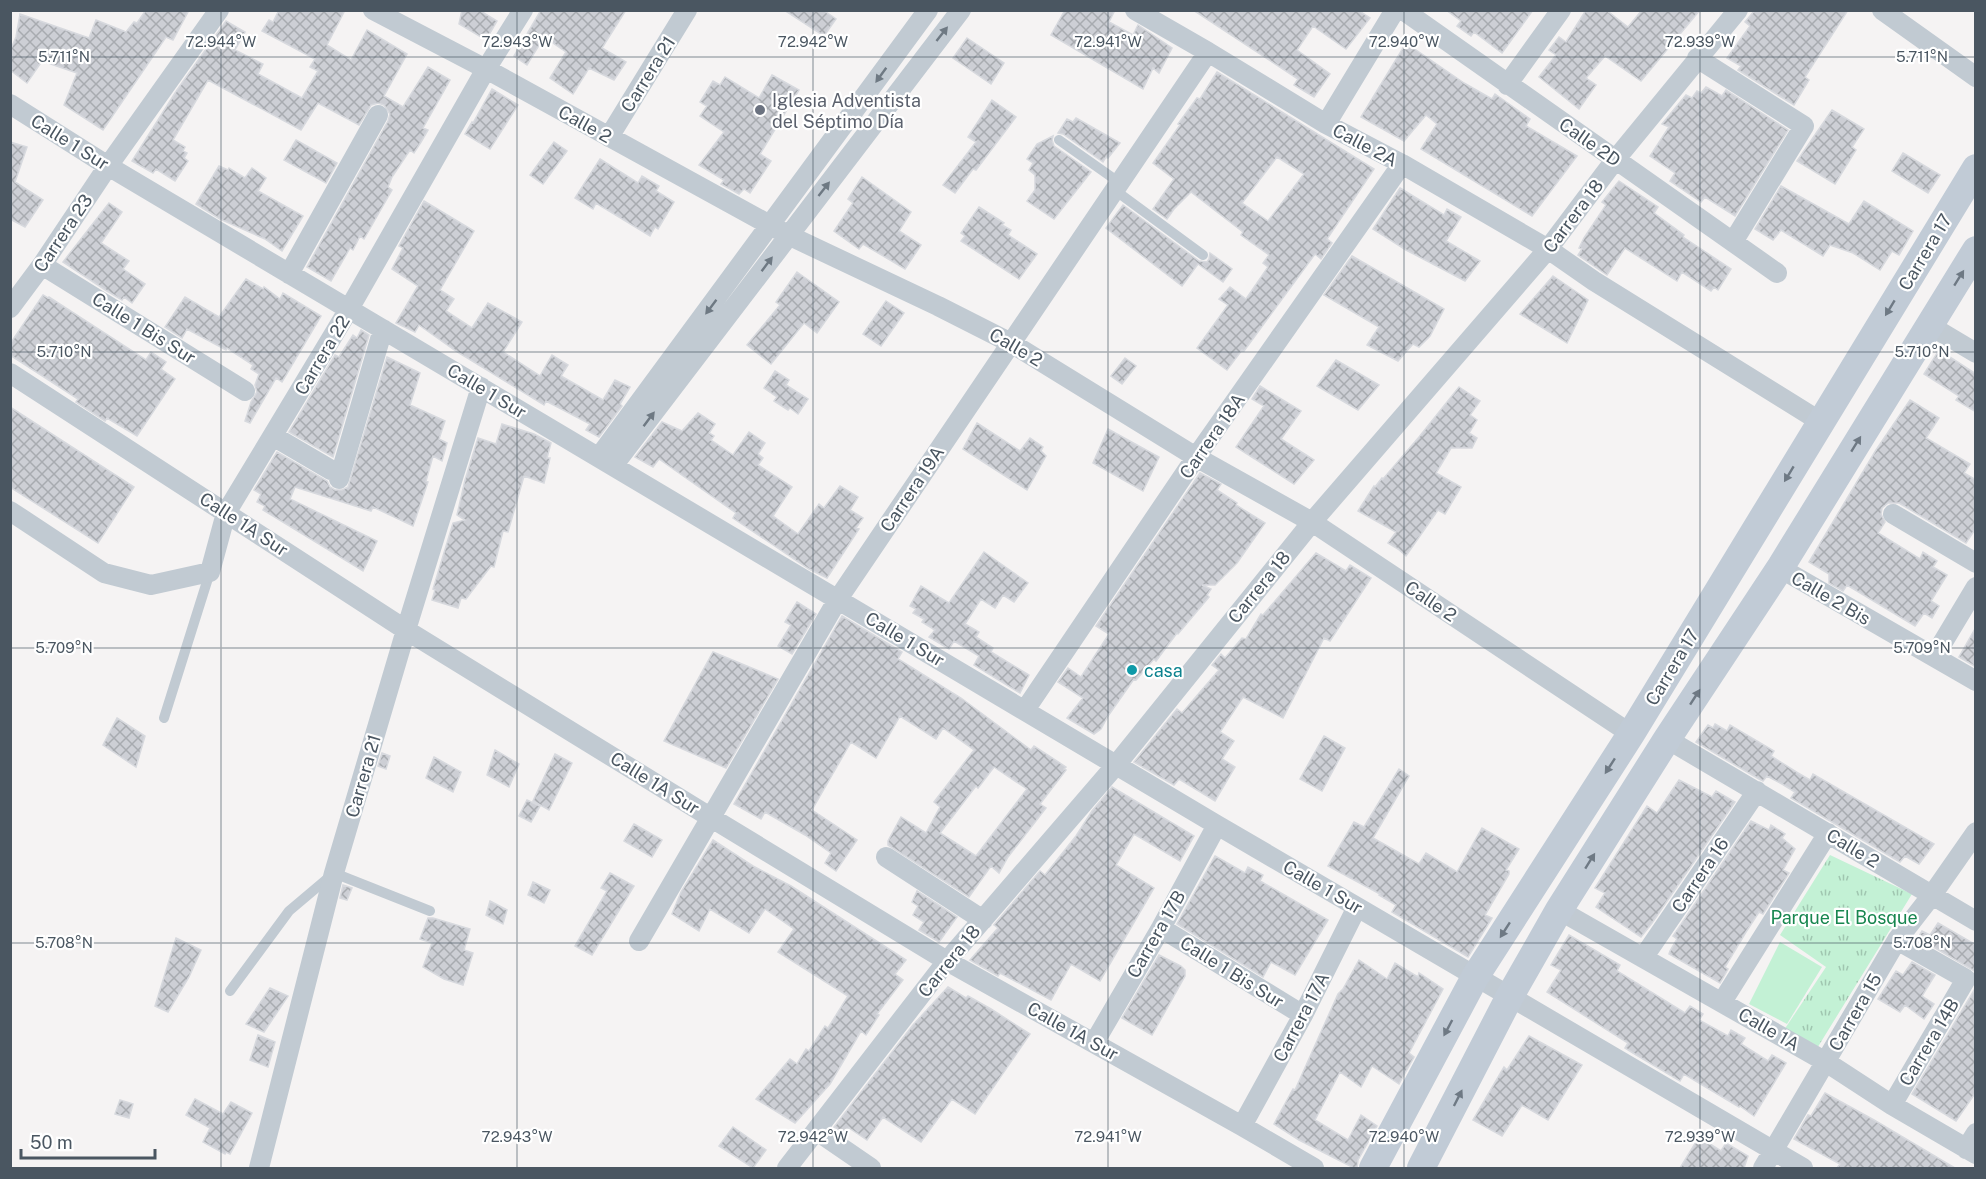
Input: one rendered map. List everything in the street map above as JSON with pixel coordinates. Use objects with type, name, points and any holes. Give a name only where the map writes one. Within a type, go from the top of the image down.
[{"type":"street","name":"Carrera 23","points":[[10,308],[219,10]]},
{"type":"street","name":"Calle 2","points":[[373,10],[486,69],[788,236],[1011,343],[1196,457],[1312,522],[1631,734]]},
{"type":"street","name":"Carrera 22","points":[[210,572],[226,513],[349,309],[486,69],[523,10]]},
{"type":"street","name":"Carrera 21","points":[[609,137],[687,10]]},
{"type":"street","points":[[606,461],[771,226],[928,10]]},
{"type":"street","points":[[606,461],[788,236],[961,10]]},
{"type":"street","name":"Calle 2A","points":[[1135,10],[1169,19],[1208,52],[1326,124],[1402,164],[1548,249],[1594,281],[1821,422]]},
{"type":"street","points":[[1326,124],[1395,10]]},
{"type":"street","name":"Calle 2D","points":[[1403,10],[1778,273]]},
{"type":"street","points":[[1507,84],[1561,10]]},
{"type":"street","name":"Carrera 18","points":[[787,1168],[947,961],[1116,765],[1312,522],[1548,249],[1615,160],[1738,10]]},
{"type":"street","points":[[1882,11],[1976,77]]},
{"type":"street","name":"Carrera 19A","points":[[639,941],[838,599],[1208,52]]},
{"type":"street","points":[[1697,58],[1804,126],[1733,242]]},
{"type":"street","name":"Calle 1 Sur","points":[[10,104],[108,166],[1217,825],[1803,1168]]},
{"type":"street","points":[[289,274],[378,115]]},
{"type":"street","name":"Carrera 18A","points":[[1025,710],[1196,457],[1402,164]]},
{"type":"street","name":"Carrera 17","points":[[1373,1168],[1475,977],[1631,734],[1976,168]]},
{"type":"street","name":"Carrera 17","points":[[1422,1168],[1510,996],[1559,910],[1667,739],[1780,568],[1976,250]]},
{"type":"street","name":"Calle 1 Bis Sur","points":[[42,265],[245,391]]},
{"type":"street","points":[[1929,325],[1976,353]]},
{"type":"street","points":[[273,436],[335,475],[383,329]]},
{"type":"street","name":"Calle 1A Sur","points":[[10,373],[406,630],[710,817],[947,961],[1242,1125],[1314,1168]]},
{"type":"street","name":"Carrera 21","points":[[259,1168],[334,873],[406,630],[482,387]]},
{"type":"street","points":[[10,511],[104,573],[151,585],[210,572]]},
{"type":"street","points":[[1893,514],[1976,563]]},
{"type":"street","name":"Calle 2 Bis","points":[[1780,568],[1976,681]]},
{"type":"street","points":[[1934,657],[1976,587]]},
{"type":"street","name":"Calle 2","points":[[1667,739],[1976,921]]},
{"type":"street","name":"Carrera 16","points":[[1643,958],[1757,791]]},
{"type":"street","name":"Carrera 17B","points":[[1094,1043],[1161,928],[1217,825]]},
{"type":"street","name":"Carrera 15","points":[[1763,1168],[1897,940],[1976,832]]},
{"type":"street","points":[[1722,1002],[1828,833]]},
{"type":"street","points":[[886,857],[983,920]]},
{"type":"street","name":"Carrera 17A","points":[[1242,1125],[1303,1015],[1357,907]]},
{"type":"street","name":"Calle 1A","points":[[1559,910],[1826,1062],[1892,1106],[1972,1145]]},
{"type":"street","name":"Calle 1 Bis Sur","points":[[1161,928],[1303,1015]]},
{"type":"street","name":"Carrera 14B","points":[[1892,1106],[1966,979],[1897,940]]},
{"type":"street","points":[[817,1131],[871,1168]]},
{"type":"lane","points":[[1059,140],[1203,255]]},
{"type":"lane","name":"Carrera 22","points":[[164,718],[210,572]]},
{"type":"lane","points":[[230,991],[289,911],[334,873],[430,911]]},
{"type":"green space","name":"Parque El Bosque","points":[[1830,855],[1912,894],[1816,1050],[1784,1030],[1826,967],[1780,935]]},
{"type":"green space","points":[[1780,942],[1822,967],[1787,1024],[1749,1004]]},
{"type":"building","points":[[146,10],[189,10],[173,40],[166,37],[103,130],[64,105],[77,73],[42,61],[27,83],[10,70],[10,51],[16,37],[20,14],[89,38],[96,20],[126,32],[134,22],[137,23]]},
{"type":"building","points":[[279,10],[345,10],[327,45],[351,60],[367,30],[407,54],[384,96],[403,107],[428,67],[450,80],[423,128],[428,130],[421,142],[414,153],[410,150],[392,177],[388,187],[392,190],[364,239],[360,236],[353,250],[350,248],[331,281],[307,267],[388,121],[390,114],[384,105],[378,103],[371,105],[359,125],[318,103],[301,130],[208,80],[173,140],[185,147],[183,151],[187,153],[184,158],[188,161],[175,181],[156,169],[153,173],[132,161],[177,90],[226,21],[245,32],[235,50],[263,64],[258,74],[302,98],[318,71],[310,67],[315,59],[262,31],[269,20],[273,22]]},
{"type":"building","points":[[462,10],[479,10],[497,21],[486,40],[459,24]]},
{"type":"building","points":[[541,10],[626,10],[602,48],[626,62],[614,80],[589,68],[573,94],[550,78],[566,52],[544,37],[527,65],[514,56]]},
{"type":"building","points":[[784,10],[823,10],[836,19],[824,36]]},
{"type":"building","points":[[1065,10],[1115,10],[1109,22],[1133,35],[1138,25],[1172,48],[1159,73],[1153,68],[1143,89],[1051,35]]},
{"type":"building","points":[[1193,10],[1358,10],[1370,18],[1346,49],[1313,26],[1297,50],[1330,74],[1314,97],[1294,85],[1298,79]]},
{"type":"building","points":[[1446,10],[1533,10],[1502,53],[1474,32],[1471,36],[1457,26],[1461,21]]},
{"type":"building","points":[[1586,10],[1606,10],[1628,27],[1642,10],[1700,10],[1641,81],[1605,56],[1586,78],[1596,85],[1579,109],[1539,77],[1556,55],[1549,50],[1559,37],[1566,42]]},
{"type":"building","points":[[1755,10],[1848,10],[1805,77],[1809,80],[1794,105],[1738,70],[1741,66],[1727,58],[1750,26],[1745,22]]},
{"type":"building","points":[[967,38],[1004,63],[991,84],[953,58]]},
{"type":"building","points":[[1406,43],[1464,83],[1492,99],[1495,94],[1530,119],[1526,126],[1577,156],[1532,216],[1421,149],[1437,124],[1426,115],[1404,141],[1361,117]]},
{"type":"building","points":[[1217,72],[1374,169],[1327,239],[1332,243],[1321,259],[1315,254],[1244,351],[1242,350],[1227,370],[1197,348],[1228,305],[1219,299],[1230,287],[1246,299],[1268,267],[1263,263],[1269,255],[1241,235],[1243,232],[1191,192],[1167,219],[1153,209],[1174,179],[1153,163],[1197,98],[1200,99]],"holes":[[[1277,157],[1304,174],[1268,221],[1242,203]]]},
{"type":"building","points":[[772,75],[799,90],[760,154],[771,161],[750,193],[744,189],[739,194],[721,184],[724,180],[699,165],[724,132],[700,116],[707,106],[700,102],[713,81],[720,85],[725,77],[759,98]]},
{"type":"building","points":[[1706,87],[1722,96],[1726,90],[1788,130],[1735,216],[1705,197],[1701,202],[1670,181],[1675,173],[1650,156],[1669,127],[1662,124],[1686,95],[1692,98],[1697,91],[1701,93]]},
{"type":"building","points":[[492,89],[518,105],[490,149],[465,134]]},
{"type":"building","points":[[992,100],[1016,117],[976,170],[973,169],[955,193],[943,185],[976,142],[968,137]]},
{"type":"building","points":[[1832,110],[1864,129],[1852,147],[1856,150],[1835,184],[1797,161]]},
{"type":"building","points":[[1076,118],[1120,143],[1103,162],[1063,134],[1058,133],[1067,119],[1073,122]]},
{"type":"building","points":[[1053,136],[1054,146],[1091,172],[1054,219],[1027,201],[1035,190],[1035,175],[1029,170],[1033,163],[1027,159],[1037,144]]},
{"type":"building","points":[[296,140],[337,163],[326,183],[284,160]]},
{"type":"building","points":[[10,142],[27,147],[15,182],[43,200],[25,227],[10,219]]},
{"type":"building","points":[[554,142],[567,151],[543,184],[530,175]]},
{"type":"building","points":[[1903,153],[1940,175],[1928,193],[1892,171]]},
{"type":"building","points":[[600,159],[638,183],[642,176],[659,186],[656,191],[674,202],[658,229],[655,227],[650,236],[596,203],[593,209],[575,198]]},
{"type":"building","points":[[219,166],[228,170],[229,168],[245,178],[252,168],[266,178],[258,191],[303,216],[282,251],[265,239],[220,219],[196,204]]},
{"type":"building","points":[[862,177],[911,212],[899,231],[921,245],[905,269],[863,244],[859,249],[834,231],[853,203],[848,199]]},
{"type":"building","points":[[1619,181],[1658,207],[1654,213],[1684,235],[1683,237],[1731,269],[1718,290],[1714,287],[1711,291],[1682,272],[1677,281],[1625,248],[1607,275],[1578,255],[1584,238],[1606,205],[1602,202]]},
{"type":"building","points":[[1781,186],[1849,224],[1864,201],[1913,231],[1899,255],[1892,251],[1880,270],[1853,253],[1830,245],[1823,256],[1781,230],[1773,240],[1755,229]]},
{"type":"building","points":[[1400,188],[1444,215],[1447,209],[1461,217],[1446,241],[1480,261],[1465,281],[1406,250],[1373,229]]},
{"type":"building","points":[[424,201],[474,231],[440,290],[454,299],[446,311],[472,328],[488,303],[522,322],[503,352],[540,376],[552,355],[568,365],[561,376],[603,400],[615,380],[630,387],[620,404],[622,406],[599,437],[586,430],[590,424],[546,401],[544,405],[456,351],[419,325],[415,332],[396,323],[418,286],[392,269],[403,248],[399,246]]},
{"type":"building","points":[[109,203],[122,212],[101,243],[129,261],[123,269],[145,284],[132,303],[124,297],[122,300],[63,262]]},
{"type":"building","points":[[1123,205],[1199,261],[1207,262],[1210,253],[1232,269],[1223,282],[1198,264],[1182,286],[1106,228]]},
{"type":"building","points":[[979,207],[1004,223],[1002,225],[1011,230],[1008,235],[1037,254],[1019,279],[961,241],[965,236],[961,233]]},
{"type":"building","points":[[1352,256],[1444,309],[1430,336],[1419,347],[1413,344],[1398,361],[1367,345],[1379,327],[1324,295]]},
{"type":"building","points":[[797,272],[839,302],[817,333],[804,323],[771,364],[747,345],[780,305],[776,302]]},
{"type":"building","points":[[1553,276],[1588,300],[1567,343],[1520,314]]},
{"type":"building","points":[[246,279],[263,289],[264,287],[280,299],[283,293],[321,316],[282,382],[276,378],[250,423],[245,421],[257,392],[255,385],[259,374],[251,369],[253,365],[227,348],[226,350],[187,329],[182,338],[165,327],[185,297],[219,317]]},
{"type":"building","points":[[43,295],[146,360],[151,352],[166,362],[161,369],[175,379],[137,436],[107,418],[105,421],[76,402],[78,399],[10,355],[10,344]]},
{"type":"building","points":[[886,301],[904,313],[881,346],[863,334]]},
{"type":"building","points":[[361,330],[369,335],[333,457],[289,432],[335,355],[339,357],[353,335],[357,338]]},
{"type":"building","points":[[1939,350],[1976,374],[1976,412],[1956,400],[1959,396],[1924,374]]},
{"type":"building","points":[[387,357],[420,373],[410,405],[445,421],[439,439],[447,443],[442,461],[433,456],[426,481],[428,482],[413,526],[373,507],[371,511],[295,487],[290,499],[377,541],[363,571],[263,510],[265,506],[257,502],[261,494],[254,490],[277,452],[327,481],[335,490],[348,487]]},
{"type":"building","points":[[1125,358],[1136,366],[1122,384],[1111,376]]},
{"type":"building","points":[[1336,360],[1379,385],[1358,410],[1317,386]]},
{"type":"building","points":[[775,371],[789,380],[786,385],[808,399],[798,414],[774,401],[777,397],[764,388]]},
{"type":"building","points":[[1260,386],[1301,411],[1281,439],[1314,460],[1294,484],[1236,447],[1264,406],[1252,399]]},
{"type":"building","points":[[1459,387],[1480,401],[1470,415],[1477,420],[1469,433],[1477,438],[1472,448],[1451,448],[1436,473],[1461,487],[1445,514],[1438,510],[1406,556],[1388,543],[1396,532],[1358,511],[1374,486],[1383,479]]},
{"type":"building","points":[[1910,400],[1939,418],[1926,438],[1970,464],[1964,473],[1976,480],[1976,528],[1966,543],[1899,503],[1888,503],[1882,508],[1881,514],[1885,522],[1878,533],[1920,559],[1923,552],[1937,561],[1933,567],[1947,575],[1931,601],[1939,606],[1932,618],[1924,613],[1915,626],[1847,585],[1843,591],[1829,583],[1829,574],[1809,562],[1876,450]]},
{"type":"building","points":[[10,407],[134,487],[98,543],[10,487]]},
{"type":"building","points":[[698,413],[715,424],[709,433],[714,436],[711,440],[733,455],[749,432],[765,443],[758,454],[763,458],[758,465],[792,487],[773,516],[798,534],[819,504],[824,508],[840,486],[858,497],[850,510],[863,518],[856,528],[859,529],[827,578],[809,569],[733,518],[736,513],[659,459],[653,467],[635,457],[662,422],[682,431]]},
{"type":"building","points":[[977,423],[1020,451],[1030,438],[1043,447],[1041,451],[1046,456],[1027,490],[963,449]]},
{"type":"building","points":[[502,424],[534,434],[551,443],[544,483],[524,476],[508,532],[503,531],[494,567],[491,566],[466,599],[461,598],[458,608],[432,600],[435,590],[433,589],[453,523],[465,520],[457,515],[478,438],[496,444]]},
{"type":"building","points":[[1108,429],[1159,457],[1143,491],[1093,463]]},
{"type":"building","points":[[1200,473],[1221,484],[1217,490],[1265,523],[1237,563],[1215,585],[1202,585],[1211,589],[1207,595],[1209,597],[1156,661],[1154,659],[1136,680],[1134,679],[1101,729],[1094,734],[1067,718],[1083,698],[1058,682],[1068,668],[1081,677],[1109,634],[1096,626]]},
{"type":"building","points":[[984,552],[1028,583],[1014,602],[1003,595],[995,608],[981,599],[965,624],[979,632],[976,637],[993,648],[991,652],[1029,675],[1020,693],[974,665],[979,656],[954,641],[949,649],[929,637],[935,630],[922,622],[924,619],[913,613],[916,609],[910,606],[921,586],[949,603]]},
{"type":"building","points":[[1316,553],[1346,571],[1350,565],[1371,578],[1330,641],[1324,638],[1283,718],[1243,697],[1220,732],[1234,741],[1222,759],[1235,767],[1215,801],[1179,779],[1174,785],[1134,762],[1177,709],[1182,713],[1219,670],[1212,665],[1221,654],[1225,658],[1242,638],[1246,639],[1261,614],[1263,615]]},
{"type":"building","points":[[797,602],[816,614],[792,654],[778,646],[791,625],[785,622]]},
{"type":"building","points":[[842,616],[902,652],[898,659],[961,698],[1031,750],[1034,746],[1066,767],[1040,804],[1046,808],[1008,857],[999,873],[991,866],[969,897],[888,845],[901,817],[926,833],[940,807],[934,802],[974,750],[943,728],[936,739],[900,716],[876,758],[851,742],[812,810],[857,840],[836,871],[825,863],[831,853],[805,835],[765,812],[761,819],[734,804]],"holes":[[[994,767],[1027,789],[976,856],[940,833],[976,786],[978,788]]]},
{"type":"building","points":[[1976,627],[1976,667],[1959,657]]},
{"type":"building","points":[[713,652],[778,679],[726,768],[664,741]]},
{"type":"building","points":[[117,718],[145,736],[136,767],[103,745]]},
{"type":"building","points":[[1715,724],[1727,731],[1730,725],[1774,751],[1771,756],[1810,780],[1813,774],[1934,844],[1919,864],[1905,856],[1900,862],[1791,798],[1795,792],[1782,784],[1767,776],[1763,781],[1696,742],[1708,725],[1713,728]]},
{"type":"building","points":[[1324,736],[1345,748],[1322,791],[1300,779]]},
{"type":"building","points":[[495,750],[519,764],[509,787],[487,775]]},
{"type":"building","points":[[382,753],[390,756],[386,769],[378,766]]},
{"type":"building","points":[[555,754],[572,763],[549,810],[533,801]]},
{"type":"building","points":[[434,757],[461,772],[453,792],[426,778]]},
{"type":"building","points":[[1399,769],[1409,776],[1373,838],[1419,864],[1426,853],[1457,872],[1482,828],[1519,849],[1506,870],[1509,874],[1485,915],[1492,918],[1468,957],[1392,912],[1396,905],[1380,894],[1328,866],[1354,822],[1364,827]]},
{"type":"building","points":[[1679,780],[1712,797],[1716,791],[1735,802],[1641,937],[1596,907],[1605,893],[1595,888],[1647,806],[1657,813]]},
{"type":"building","points":[[1112,787],[1194,836],[1180,861],[1134,834],[1116,865],[1154,888],[1100,981],[1071,964],[1051,1000],[1000,973],[998,976],[970,960],[998,928],[994,925],[1040,871],[1045,875]]},
{"type":"building","points":[[527,800],[540,806],[531,822],[519,816]]},
{"type":"building","points":[[1751,821],[1769,830],[1771,825],[1785,834],[1782,838],[1795,849],[1783,870],[1789,873],[1763,914],[1759,912],[1746,932],[1725,967],[1728,969],[1720,983],[1669,954],[1677,939],[1673,936]]},
{"type":"building","points":[[634,824],[662,840],[652,857],[624,841]]},
{"type":"building","points":[[713,840],[753,866],[791,886],[906,960],[895,974],[903,980],[877,1014],[879,1015],[866,1035],[861,1031],[830,1084],[795,1123],[756,1099],[790,1059],[797,1064],[806,1049],[809,1051],[825,1026],[828,1028],[848,996],[778,952],[794,929],[765,909],[749,933],[710,909],[699,931],[672,914],[681,892]]},
{"type":"building","points":[[1215,856],[1245,873],[1248,867],[1263,875],[1260,881],[1328,920],[1295,975],[1271,962],[1263,977],[1177,924]]},
{"type":"building","points":[[610,873],[634,886],[592,955],[575,946],[607,891],[601,888]]},
{"type":"building","points":[[533,882],[550,890],[544,903],[528,895]]},
{"type":"building","points":[[343,885],[352,888],[347,900],[340,898]]},
{"type":"building","points":[[917,891],[957,917],[939,942],[919,930],[924,922],[913,915],[918,906],[912,902]]},
{"type":"building","points":[[490,901],[507,910],[503,924],[486,915]]},
{"type":"building","points":[[428,918],[470,929],[464,950],[473,953],[463,985],[444,979],[423,967],[432,943],[420,939]]},
{"type":"building","points":[[1938,923],[1976,945],[1976,972],[1918,938],[1922,931],[1930,935]]},
{"type":"building","points":[[1569,935],[1620,965],[1617,971],[1685,1013],[1690,1006],[1703,1014],[1699,1020],[1728,1036],[1731,1030],[1745,1038],[1741,1044],[1768,1061],[1772,1055],[1786,1063],[1754,1116],[1684,1074],[1680,1081],[1633,1053],[1625,1048],[1628,1043],[1547,992],[1561,970],[1551,965]]},
{"type":"building","points":[[176,938],[201,950],[189,977],[168,1012],[155,1006]]},
{"type":"building","points":[[1159,955],[1181,966],[1185,970],[1185,976],[1152,1035],[1122,1018]]},
{"type":"building","points":[[1359,960],[1387,979],[1395,963],[1418,977],[1419,973],[1443,989],[1409,1053],[1414,1057],[1399,1084],[1372,1066],[1361,1087],[1340,1072],[1315,1120],[1348,1140],[1361,1115],[1377,1126],[1358,1160],[1357,1168],[1354,1168],[1299,1140],[1274,1124],[1293,1089],[1295,1090],[1338,994]]},
{"type":"building","points":[[1912,962],[1935,975],[1922,996],[1934,1004],[1924,1019],[1905,1005],[1900,1012],[1878,999],[1896,971],[1903,975]]},
{"type":"building","points":[[948,987],[991,1009],[1030,1034],[975,1114],[952,1099],[921,1142],[883,1117],[867,1140],[849,1128],[845,1134],[834,1127],[913,1025]]},
{"type":"building","points":[[1976,987],[1976,1092],[1956,1121],[1912,1094]]},
{"type":"building","points":[[270,988],[288,996],[264,1032],[246,1024]]},
{"type":"building","points":[[258,1035],[275,1042],[268,1067],[250,1060]]},
{"type":"building","points":[[1529,1036],[1582,1065],[1548,1120],[1522,1105],[1502,1136],[1473,1120],[1504,1067],[1507,1070]]},
{"type":"building","points":[[1825,1093],[1955,1168],[1837,1168],[1840,1164],[1794,1139],[1808,1115],[1811,1116]]},
{"type":"building","points":[[195,1099],[223,1114],[231,1102],[252,1113],[230,1154],[226,1152],[225,1154],[203,1142],[210,1128],[186,1115]]},
{"type":"building","points":[[120,1100],[133,1104],[129,1118],[115,1114]]},
{"type":"building","points":[[733,1127],[766,1150],[753,1168],[719,1146]]},
{"type":"building","points":[[1699,1137],[1721,1151],[1726,1143],[1748,1156],[1744,1168],[1680,1168]]},
{"type":"place","name":"Iglesia Adventista del Séptimo Día","points":[[760,110]]},
{"type":"place","name":"casa","points":[[1132,670]]}]
